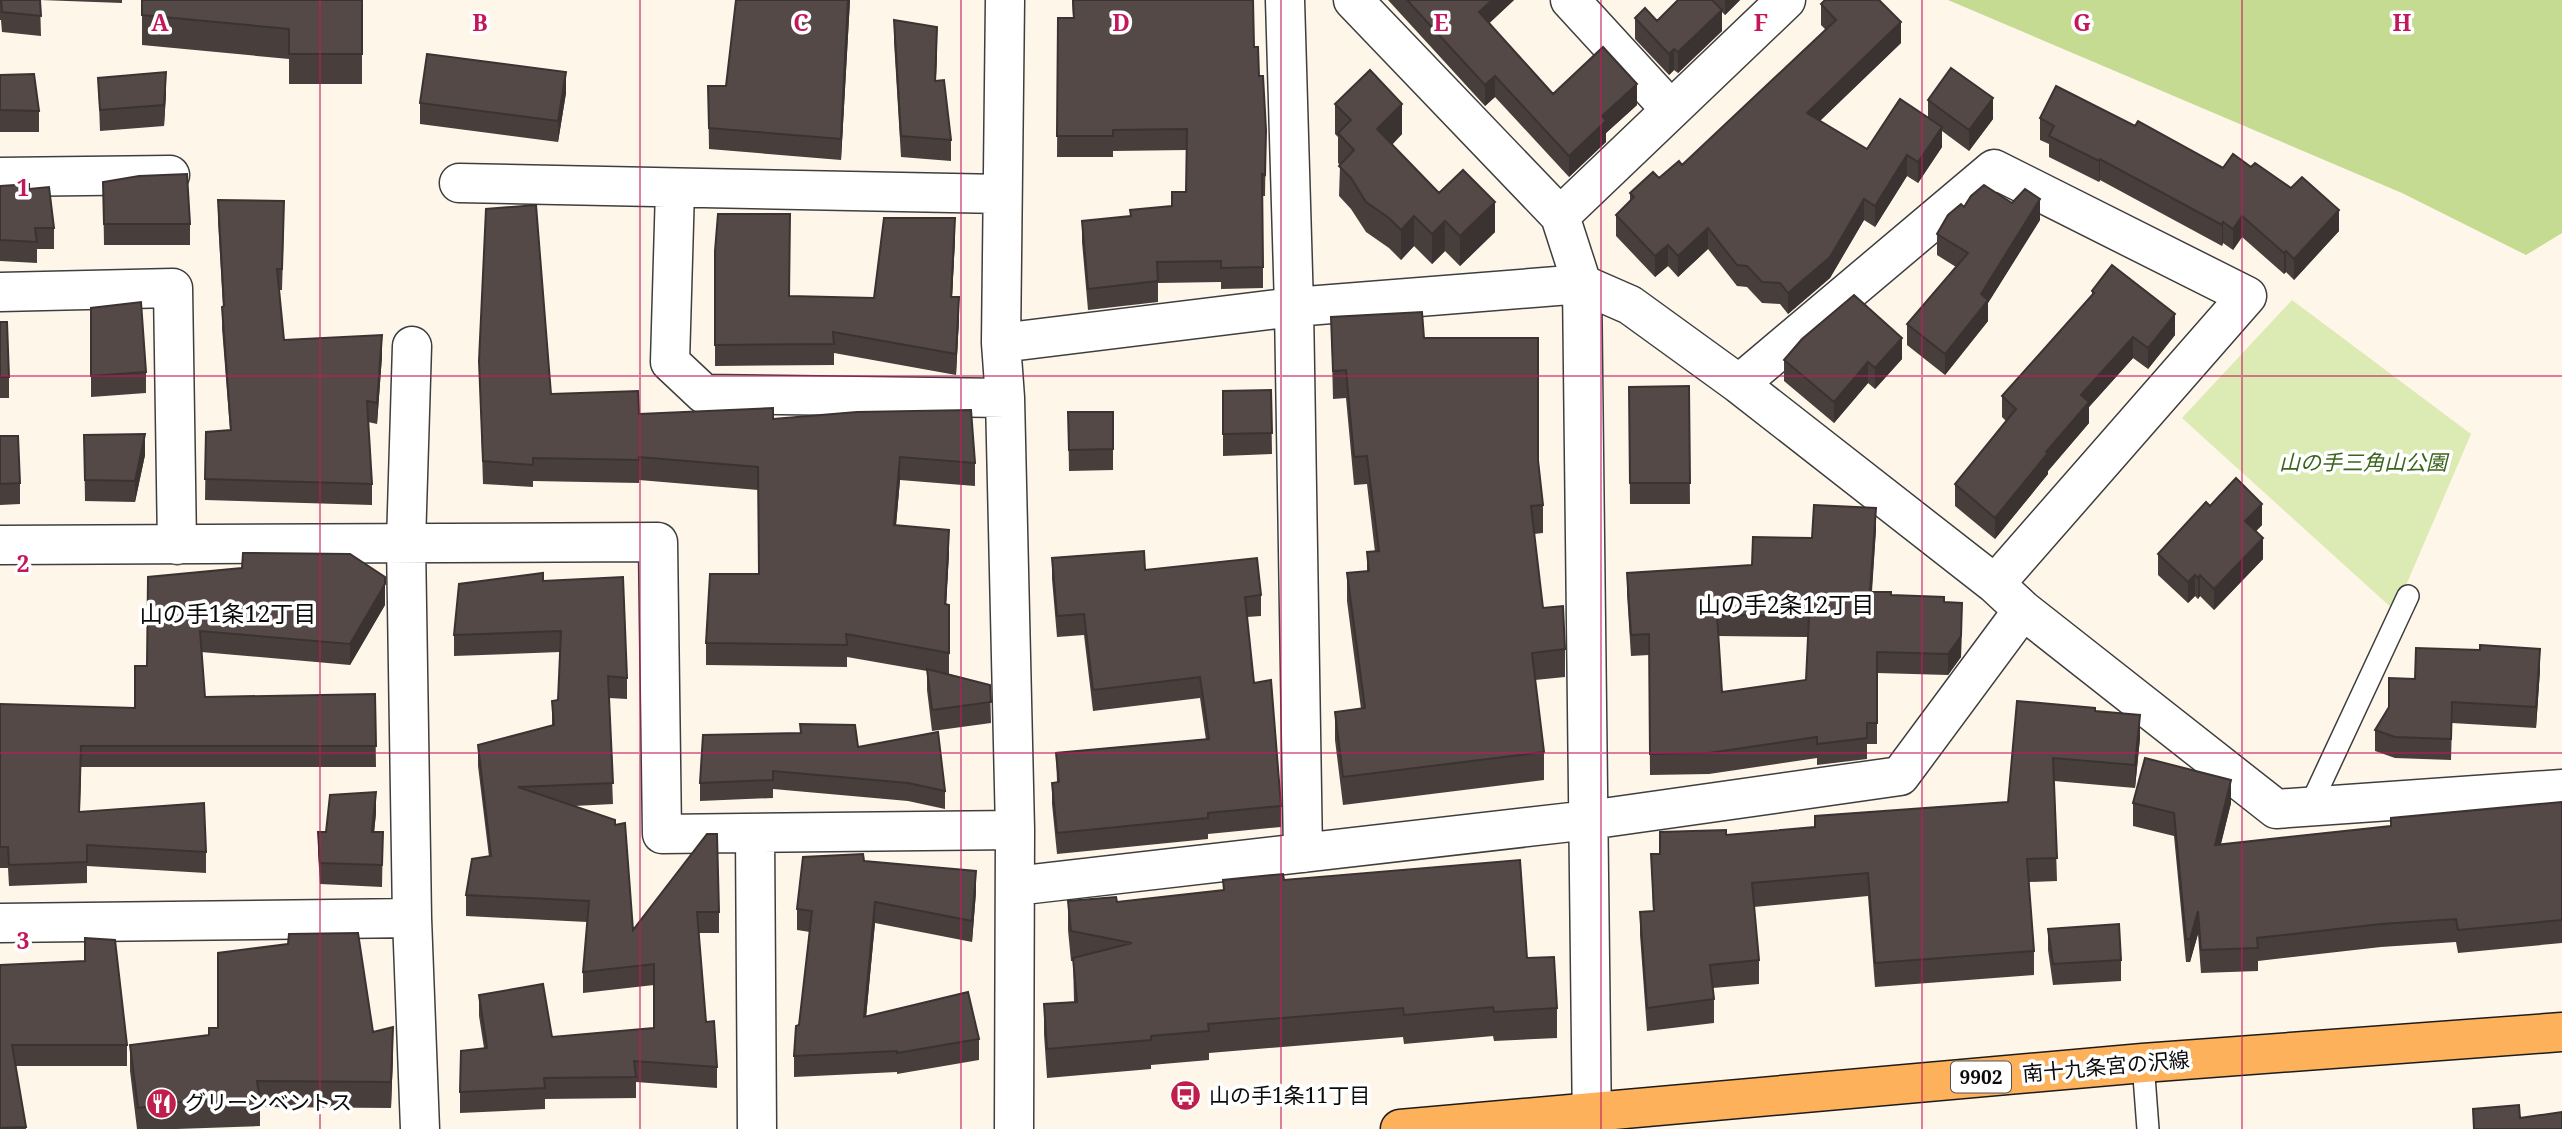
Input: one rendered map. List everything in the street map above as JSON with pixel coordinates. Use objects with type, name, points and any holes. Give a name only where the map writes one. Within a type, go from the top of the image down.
[{"type":"main road","name":"南十九条宮の沢線","points":[[1399,1129],[1592,1121],[2143,1063],[2562,1032]]},
{"type":"street","points":[[1005,0],[1001,344],[1005,398],[1015,830],[1014,1129]]},
{"type":"street","points":[[1285,0],[1294,307],[1303,853]]},
{"type":"street","points":[[1353,0],[1560,216],[1582,284],[1592,1121]]},
{"type":"street","points":[[1570,0],[1671,110]]},
{"type":"street","points":[[1560,216],[1786,0]]},
{"type":"street","points":[[1739,384],[1994,169],[2247,296],[1995,584]]},
{"type":"street","points":[[0,177],[170,175]]},
{"type":"street","points":[[459,183],[1002,194]]},
{"type":"street","points":[[675,189],[670,362],[704,394],[1005,398]]},
{"type":"street","points":[[1001,344],[1294,307],[1582,284],[1630,305],[1739,384],[2276,809],[2562,789]]},
{"type":"street","points":[[0,292],[173,288],[177,545]]},
{"type":"street","points":[[412,346],[406,543],[412,918],[420,1129]]},
{"type":"street","points":[[0,545],[658,542],[662,834],[1015,830]]},
{"type":"street","points":[[1015,886],[1589,820],[1900,776],[2023,610]]},
{"type":"street","points":[[755,833],[757,1129]]},
{"type":"street","points":[[0,923],[412,918]]},
{"type":"lane","points":[[2310,806],[2407,596]]},
{"type":"lane","points":[[2143,1063],[2148,1129]]},
{"type":"green space","points":[[1948,0],[2562,0],[2562,233],[2526,255],[2402,193]]},
{"type":"green space","name":"山の手三角山公園","points":[[2292,300],[2471,434],[2395,611],[2182,418]]},
{"type":"building","points":[[1,0],[40,0],[41,16],[2,12]]},
{"type":"building","points":[[142,0],[362,0],[362,54],[289,54],[289,29],[142,15]]},
{"type":"building","points":[[736,0],[848,0],[841,139],[709,128],[708,86],[726,86]]},
{"type":"building","points":[[1073,0],[1253,0],[1254,47],[1258,47],[1259,76],[1263,76],[1266,130],[1265,175],[1262,174],[1263,267],[1221,268],[1221,261],[1157,262],[1158,281],[1088,289],[1082,221],[1131,216],[1130,210],[1172,206],[1172,192],[1186,192],[1187,129],[1113,130],[1113,136],[1057,136],[1058,18],[1074,18]]},
{"type":"building","points":[[1407,0],[1492,0],[1479,12],[1553,94],[1603,47],[1637,84],[1602,116],[1606,121],[1569,156],[1495,76],[1485,85]]},
{"type":"building","points":[[1678,0],[1712,0],[1722,10],[1678,52],[1674,49],[1669,54],[1635,18],[1645,8],[1657,21]]},
{"type":"building","points":[[1825,0],[1879,0],[1901,22],[1807,113],[1867,149],[1900,99],[1942,127],[1918,162],[1907,155],[1875,206],[1864,199],[1830,257],[1788,293],[1780,283],[1762,282],[1747,266],[1737,265],[1708,228],[1678,256],[1668,245],[1655,256],[1616,215],[1634,197],[1630,193],[1653,172],[1659,178],[1679,161],[1682,165],[1836,20],[1821,4]]},
{"type":"building","points":[[894,20],[937,27],[935,81],[944,80],[951,140],[901,136]]},
{"type":"building","points":[[427,54],[566,72],[558,121],[420,103]]},
{"type":"building","points":[[1951,68],[1993,98],[1969,130],[1928,100]]},
{"type":"building","points":[[1370,70],[1402,104],[1377,129],[1439,193],[1463,170],[1495,202],[1460,236],[1445,221],[1432,234],[1414,216],[1401,230],[1366,202],[1351,178],[1339,166],[1354,150],[1338,133],[1351,120],[1335,104]]},
{"type":"building","points":[[166,72],[164,105],[100,110],[98,78]]},
{"type":"building","points":[[34,74],[39,111],[0,110],[0,75]]},
{"type":"building","points":[[2056,86],[2135,126],[2138,121],[2223,168],[2233,154],[2251,167],[2255,163],[2291,188],[2302,177],[2339,210],[2294,259],[2242,216],[2233,229],[2223,222],[2222,225],[2100,159],[2099,161],[2049,136],[2054,126],[2040,118]]},
{"type":"building","points":[[187,174],[190,224],[104,224],[103,182],[139,176]]},
{"type":"building","points":[[29,184],[29,189],[49,187],[54,228],[35,228],[37,242],[0,240],[0,186]]},
{"type":"building","points":[[1984,185],[2012,203],[2025,189],[2040,199],[1981,294],[1988,300],[1945,354],[1907,324],[1968,253],[1937,234],[1948,215],[1961,204],[1964,207],[1971,196]]},
{"type":"building","points":[[218,200],[284,201],[282,269],[277,269],[284,340],[382,335],[377,403],[367,401],[372,484],[205,479],[206,432],[231,430]]},
{"type":"building","points":[[536,205],[551,394],[638,391],[639,414],[773,408],[773,419],[857,412],[971,410],[975,463],[900,457],[894,525],[949,530],[945,604],[949,605],[949,653],[846,634],[847,645],[706,643],[710,574],[759,574],[758,467],[639,457],[639,460],[533,458],[533,465],[483,461],[479,361],[486,209]]},
{"type":"building","points":[[718,214],[790,214],[789,296],[874,298],[884,218],[955,218],[951,297],[959,297],[956,354],[833,332],[834,344],[715,345],[715,251]]},
{"type":"building","points":[[2112,265],[2175,314],[2148,348],[2133,337],[2081,395],[2089,402],[1995,518],[1955,484],[2016,409],[2002,396],[2094,293],[2092,291]]},
{"type":"building","points":[[1854,295],[1902,338],[1875,368],[1868,362],[1834,402],[1784,360],[1802,339]]},
{"type":"building","points":[[141,302],[146,372],[91,376],[91,308]]},
{"type":"building","points":[[1422,312],[1424,338],[1538,338],[1538,460],[1543,505],[1531,506],[1543,608],[1563,606],[1565,649],[1532,653],[1544,752],[1343,777],[1335,712],[1365,708],[1347,573],[1369,571],[1367,552],[1379,551],[1367,456],[1354,457],[1346,370],[1333,371],[1331,317]]},
{"type":"building","points":[[0,322],[7,322],[9,377],[0,377]]},
{"type":"building","points":[[1689,386],[1690,483],[1630,483],[1629,387]]},
{"type":"building","points":[[1271,390],[1272,433],[1223,434],[1223,391]]},
{"type":"building","points":[[1068,412],[1113,412],[1113,449],[1069,450]]},
{"type":"building","points":[[145,434],[135,481],[85,480],[84,435]]},
{"type":"building","points":[[0,436],[18,436],[20,483],[0,484]]},
{"type":"building","points":[[2236,478],[2262,504],[2245,521],[2263,538],[2214,589],[2200,575],[2198,578],[2195,575],[2188,582],[2158,554],[2206,502],[2210,506]]},
{"type":"building","points":[[1814,505],[1876,508],[1870,592],[1944,597],[1944,602],[1962,603],[1961,636],[1948,654],[1877,652],[1877,723],[1867,723],[1867,738],[1817,744],[1817,737],[1709,753],[1650,754],[1649,634],[1631,635],[1627,573],[1752,565],[1753,537],[1812,538]],"holes":[[[1717,615],[1809,616],[1806,680],[1722,692]]]},
{"type":"building","points":[[1144,551],[1145,570],[1257,558],[1261,595],[1245,597],[1254,683],[1271,680],[1281,806],[1208,813],[1208,818],[1057,833],[1052,783],[1059,782],[1056,753],[1209,739],[1200,677],[1093,690],[1084,614],[1057,616],[1052,558]]},
{"type":"building","points":[[243,553],[350,554],[385,577],[385,584],[350,644],[200,631],[205,697],[375,694],[376,746],[81,746],[79,812],[204,803],[206,852],[87,845],[87,862],[9,865],[8,847],[0,847],[0,704],[135,708],[135,666],[147,666],[148,577],[242,568]]},
{"type":"building","points":[[543,573],[543,581],[623,577],[627,678],[608,676],[613,783],[518,787],[615,820],[615,825],[625,823],[633,930],[707,834],[717,834],[719,912],[697,912],[706,1022],[714,1021],[717,1067],[634,1061],[636,1077],[544,1078],[545,1088],[460,1092],[461,1051],[487,1048],[479,995],[543,984],[552,1037],[654,1028],[654,964],[583,972],[589,901],[466,895],[472,859],[491,856],[478,745],[554,725],[552,701],[558,700],[561,631],[454,635],[459,584]]},
{"type":"building","points":[[2480,645],[2540,649],[2536,707],[2452,702],[2451,739],[2395,737],[2375,730],[2389,707],[2389,678],[2415,679],[2416,648],[2480,650]]},
{"type":"building","points":[[927,669],[990,685],[991,702],[932,710]]},
{"type":"building","points":[[2017,701],[2140,715],[2135,765],[2053,758],[2057,858],[2027,859],[2034,951],[1875,963],[1868,873],[1752,883],[1759,960],[1710,965],[1714,999],[1647,1008],[1640,912],[1654,911],[1651,854],[1660,854],[1660,832],[1726,830],[1726,835],[1815,827],[1815,816],[2008,802]]},
{"type":"building","points":[[800,724],[855,725],[858,747],[938,732],[945,791],[908,783],[773,771],[773,780],[700,783],[703,735],[801,733]]},
{"type":"building","points":[[2145,758],[2231,780],[2215,845],[2391,826],[2391,818],[2562,802],[2562,920],[2458,930],[2456,919],[2381,924],[2257,938],[2258,948],[2201,950],[2198,911],[2190,939],[2186,939],[2174,813],[2133,803]]},
{"type":"building","points":[[376,792],[372,832],[383,832],[382,865],[320,863],[318,832],[326,832],[330,795]]},
{"type":"building","points":[[863,854],[864,861],[976,871],[972,921],[875,902],[864,1017],[968,992],[979,1039],[897,1053],[794,1056],[812,911],[797,909],[803,857]]},
{"type":"building","points":[[1520,860],[1527,958],[1554,957],[1557,1008],[1494,1012],[1493,1007],[1404,1015],[1403,1008],[1208,1024],[1209,1031],[1151,1036],[1151,1040],[1047,1049],[1044,1004],[1077,1002],[1073,958],[1132,943],[1071,931],[1068,901],[1116,897],[1117,902],[1224,890],[1223,880],[1283,874],[1284,880]]},
{"type":"building","points":[[2119,924],[2121,960],[2053,964],[2048,929]]},
{"type":"building","points":[[358,933],[373,1032],[393,1027],[391,1082],[257,1081],[260,1100],[181,1102],[138,1108],[130,1045],[209,1035],[209,1028],[218,1028],[218,953],[288,944],[289,934]]},
{"type":"building","points":[[85,938],[115,940],[127,1045],[12,1045],[26,1127],[0,1128],[0,965],[85,961]]},
{"type":"building","points":[[2519,1105],[2520,1118],[2562,1112],[2562,1129],[2474,1129],[2473,1109]]},
{"type":"place","name":"山の手1条11丁目","points":[[1186,1096]]},
{"type":"place","name":"グリーンベントス","points":[[162,1103]]},
{"type":"district","name":"山の手2条12丁目","points":[[1786,605]]},
{"type":"district","name":"山の手1条12丁目","points":[[228,614]]}]
